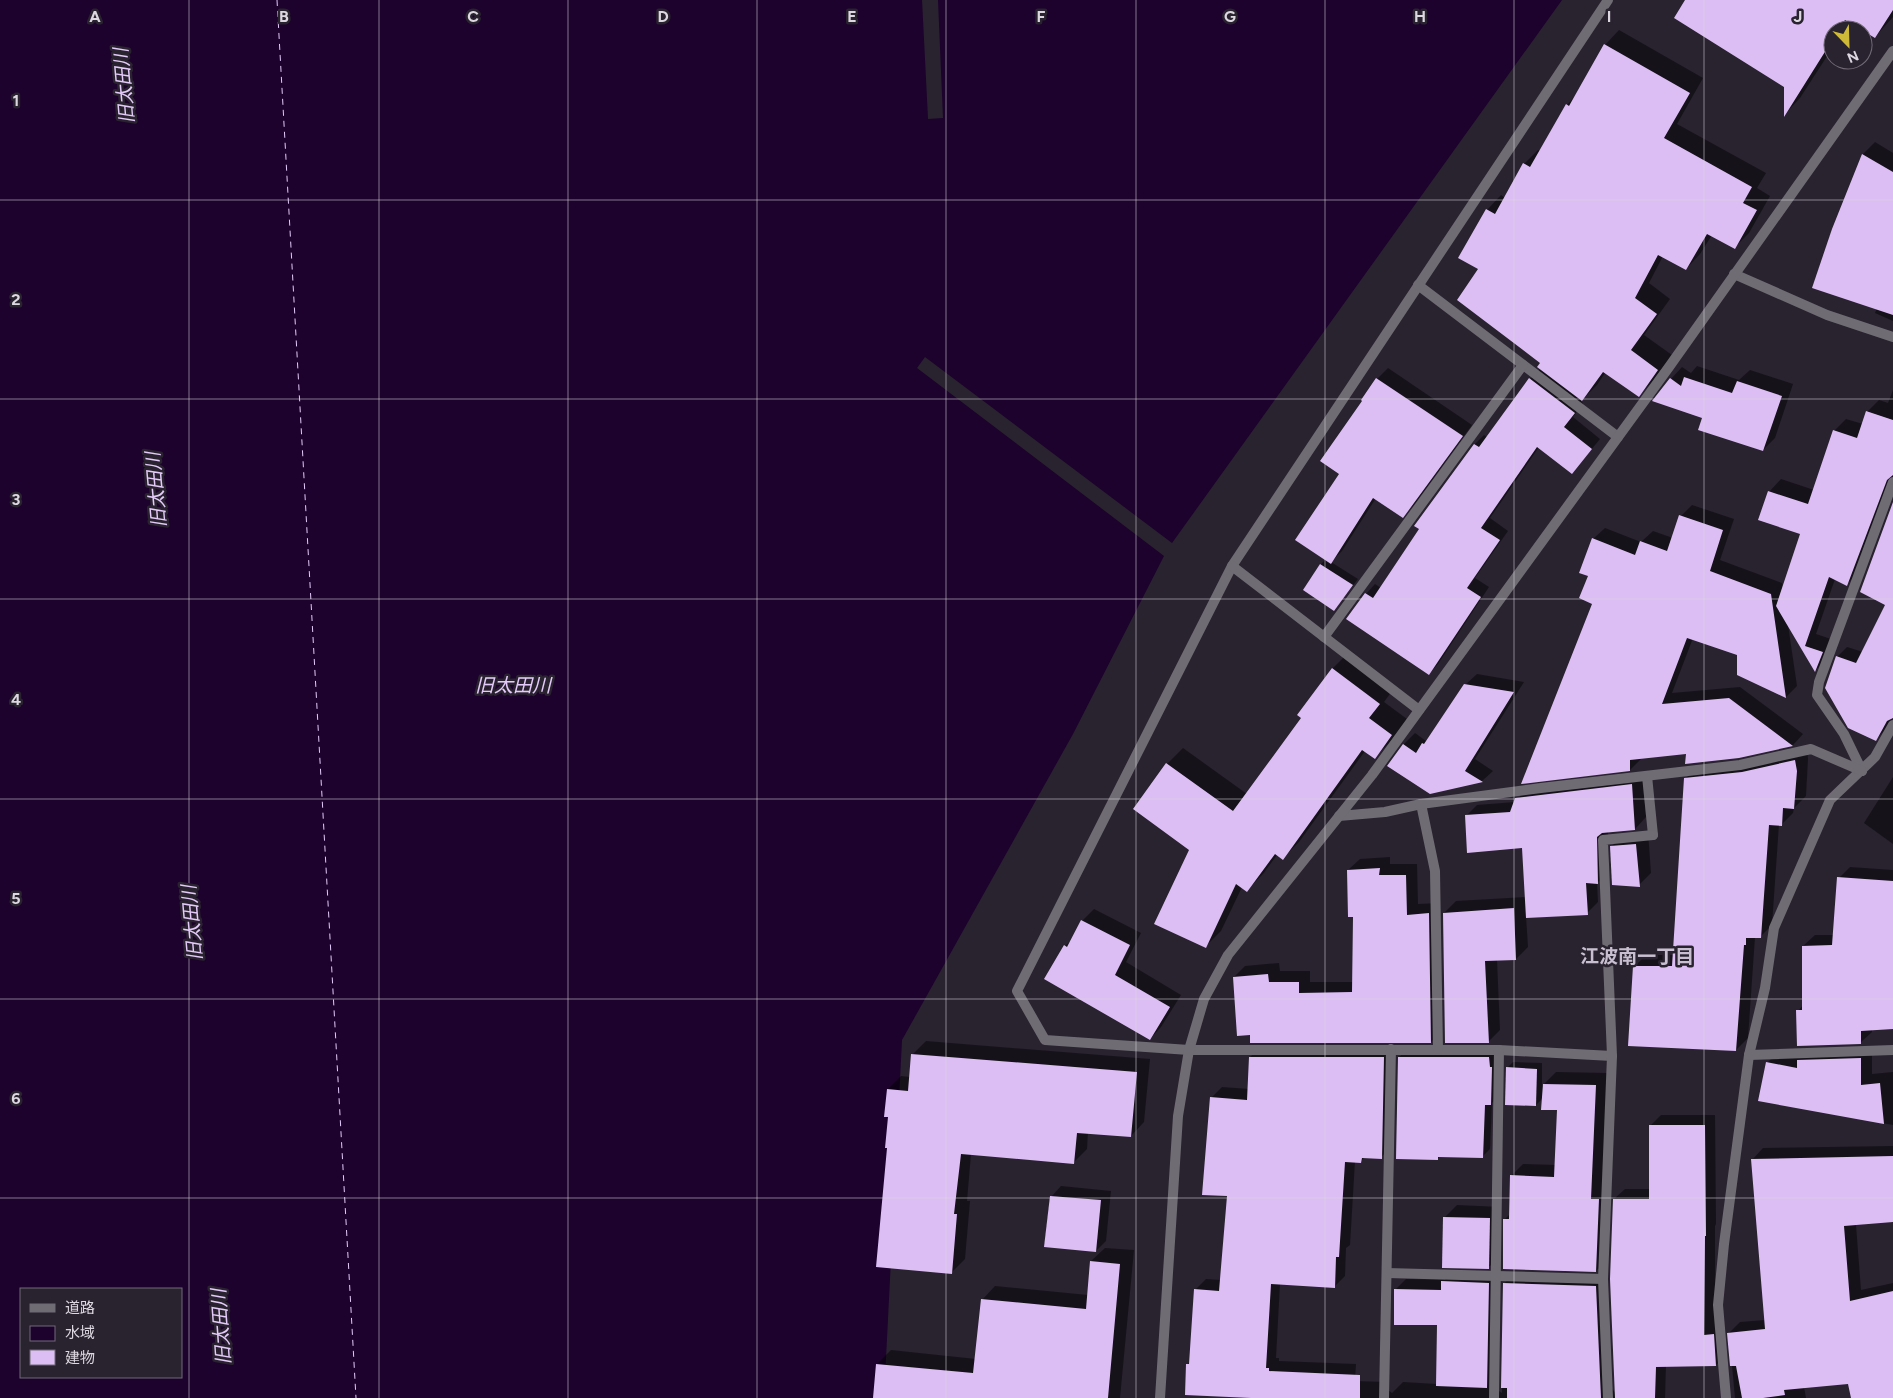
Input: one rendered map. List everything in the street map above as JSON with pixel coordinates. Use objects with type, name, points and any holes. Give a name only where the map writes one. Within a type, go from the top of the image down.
[{"type":"street","points":[[1608,0],[1232,566],[1017,991],[1045,1040],[1189,1050],[1438,1049],[1612,1056]]},
{"type":"street","points":[[1160,1398],[1178,1116],[1189,1050],[1204,999],[1228,955],[1372,775],[1618,437],[1893,51]]},
{"type":"street","points":[[1734,274],[1827,314],[1893,337]]},
{"type":"street","points":[[1418,285],[1618,437]]},
{"type":"street","points":[[1324,637],[1523,364]]},
{"type":"street","points":[[1862,770],[1844,734],[1817,695],[1819,682],[1893,482]]},
{"type":"street","points":[[1232,566],[1419,710]]},
{"type":"street","points":[[1726,1398],[1718,1305],[1724,1244],[1749,1055],[1765,988],[1774,928],[1830,800],[1875,758],[1893,725]]},
{"type":"street","points":[[1339,816],[1385,812],[1421,804],[1740,765],[1811,748],[1862,770]]},
{"type":"street","points":[[1608,1398],[1603,1279],[1612,1056],[1603,840],[1653,835],[1647,776]]},
{"type":"street","points":[[1421,804],[1434,871],[1438,1049]]},
{"type":"street","points":[[1384,1398],[1391,1049]]},
{"type":"street","points":[[1494,1398],[1499,1050]]},
{"type":"street","points":[[1749,1055],[1893,1050]]},
{"type":"street","points":[[1386,1273],[1603,1279]]},
{"type":"water","name":"旧太田川","points":[[0,0],[922,0],[928,119],[943,118],[938,0],[1562,0],[1172,543],[925,357],[917,368],[1164,556],[1073,734],[902,1040],[884,1398],[0,1398]]},
{"type":"building","points":[[1685,0],[1893,0],[1893,10],[1875,38],[1873,37],[1873,20],[1823,20],[1823,55],[1784,117],[1784,87],[1674,18]]},
{"type":"building","points":[[1604,44],[1690,93],[1664,138],[1752,187],[1743,203],[1757,210],[1735,249],[1707,234],[1686,270],[1658,255],[1635,298],[1657,314],[1631,350],[1658,370],[1639,397],[1603,372],[1582,401],[1537,367],[1540,363],[1457,300],[1478,269],[1458,258],[1486,209],[1495,214],[1523,163],[1530,167],[1566,104],[1569,106]]},
{"type":"building","points":[[1862,154],[1893,172],[1893,315],[1812,288],[1832,229]]},
{"type":"building","points":[[1684,377],[1732,393],[1737,381],[1782,396],[1763,451],[1698,430],[1702,418],[1652,401],[1670,378],[1681,386]]},
{"type":"building","points":[[1376,378],[1463,436],[1403,518],[1373,498],[1331,564],[1295,540],[1339,474],[1320,461]]},
{"type":"building","points":[[1529,378],[1575,413],[1564,427],[1592,449],[1572,474],[1537,447],[1481,528],[1500,540],[1467,588],[1481,597],[1429,675],[1346,619],[1365,593],[1373,598],[1419,529],[1414,526],[1474,444],[1479,447]]},
{"type":"building","points":[[1866,411],[1893,420],[1893,475],[1887,480],[1847,586],[1829,577],[1805,646],[1823,652],[1815,672],[1776,606],[1800,534],[1758,520],[1768,491],[1808,504],[1833,430],[1857,438]]},
{"type":"building","points":[[1893,502],[1893,718],[1887,721],[1876,741],[1848,728],[1825,688],[1836,656],[1856,663],[1885,605],[1860,592]]},
{"type":"building","points":[[1679,515],[1723,530],[1710,571],[1771,594],[1786,698],[1737,675],[1737,655],[1687,638],[1662,704],[1729,698],[1793,746],[1739,758],[1685,764],[1686,754],[1630,760],[1630,771],[1521,784],[1592,604],[1579,598],[1588,576],[1579,573],[1592,538],[1635,555],[1640,541],[1667,551]]},
{"type":"building","points":[[1320,564],[1353,585],[1334,611],[1303,590]]},
{"type":"building","points":[[1332,668],[1380,704],[1369,718],[1392,735],[1375,759],[1362,750],[1283,860],[1275,854],[1247,892],[1236,884],[1206,948],[1154,924],[1189,850],[1133,809],[1166,763],[1233,811],[1301,718],[1297,715]]},
{"type":"building","points":[[1464,684],[1514,692],[1465,771],[1483,782],[1430,794],[1387,766],[1403,744],[1416,753]]},
{"type":"building","points":[[1795,760],[1797,771],[1794,809],[1783,808],[1782,826],[1769,825],[1761,938],[1746,938],[1746,945],[1744,945],[1736,1051],[1628,1046],[1633,966],[1672,966],[1684,778],[1742,772]]},
{"type":"building","points":[[1632,784],[1635,830],[1602,833],[1597,837],[1598,884],[1586,883],[1588,915],[1526,918],[1522,848],[1467,853],[1465,815],[1510,812],[1515,798]]},
{"type":"building","points":[[1636,844],[1640,887],[1612,885],[1610,846]]},
{"type":"building","points":[[1380,868],[1379,875],[1406,875],[1407,915],[1429,913],[1431,1043],[1250,1043],[1250,1035],[1237,1036],[1233,977],[1268,974],[1269,982],[1299,982],[1299,993],[1352,992],[1353,917],[1348,917],[1347,870]]},
{"type":"building","points":[[1837,877],[1893,881],[1893,1029],[1861,1031],[1861,1044],[1797,1046],[1796,1010],[1802,1010],[1802,946],[1832,945]]},
{"type":"building","points":[[1514,908],[1516,960],[1485,961],[1489,1043],[1445,1043],[1443,913]]},
{"type":"building","points":[[1081,920],[1130,945],[1115,975],[1170,1007],[1150,1040],[1044,979],[1064,945],[1067,947]]},
{"type":"building","points":[[911,1054],[1137,1072],[1131,1137],[1077,1133],[1074,1164],[961,1154],[954,1214],[957,1214],[952,1274],[876,1267],[887,1148],[885,1148],[888,1117],[884,1117],[887,1089],[908,1091]]},
{"type":"building","points":[[1249,1057],[1384,1057],[1382,1159],[1362,1158],[1361,1163],[1345,1162],[1339,1257],[1336,1257],[1335,1288],[1271,1284],[1266,1368],[1269,1368],[1269,1371],[1360,1375],[1360,1398],[1251,1398],[1185,1395],[1186,1364],[1189,1364],[1194,1289],[1219,1291],[1227,1196],[1202,1195],[1210,1097],[1247,1100]]},
{"type":"building","points":[[1398,1057],[1489,1057],[1490,1067],[1492,1067],[1491,1105],[1485,1105],[1483,1158],[1438,1157],[1438,1160],[1396,1159]]},
{"type":"building","points":[[1861,1058],[1861,1085],[1880,1083],[1884,1124],[1758,1101],[1766,1062],[1797,1068],[1797,1060]]},
{"type":"building","points":[[1506,1067],[1537,1069],[1536,1106],[1505,1105]]},
{"type":"building","points":[[1543,1084],[1596,1085],[1591,1199],[1599,1199],[1596,1272],[1503,1269],[1503,1219],[1509,1219],[1510,1175],[1554,1177],[1557,1110],[1541,1110]]},
{"type":"building","points":[[1649,1125],[1705,1125],[1706,1236],[1704,1335],[1714,1334],[1716,1366],[1656,1367],[1655,1398],[1615,1398],[1610,1279],[1613,1199],[1649,1199]]},
{"type":"building","points":[[1893,1156],[1893,1222],[1844,1226],[1850,1301],[1893,1291],[1893,1398],[1851,1398],[1848,1384],[1784,1390],[1785,1395],[1763,1398],[1742,1398],[1736,1366],[1730,1366],[1727,1333],[1765,1329],[1751,1159]]},
{"type":"building","points":[[1050,1196],[1101,1200],[1096,1252],[1044,1247]]},
{"type":"building","points":[[1443,1217],[1490,1218],[1489,1269],[1442,1268]]},
{"type":"building","points":[[1090,1261],[1120,1264],[1108,1398],[873,1398],[876,1364],[973,1373],[981,1299],[1086,1309]]},
{"type":"building","points":[[1441,1281],[1489,1283],[1487,1388],[1436,1386],[1437,1325],[1394,1325],[1394,1289],[1441,1290]]},
{"type":"building","points":[[1503,1283],[1596,1286],[1601,1398],[1507,1398],[1507,1388],[1501,1388]]},
{"type":"ferry route","points":[[277,0],[356,1398]]},
{"type":"district","name":"江波南一丁目","points":[[1637,956]]}]
